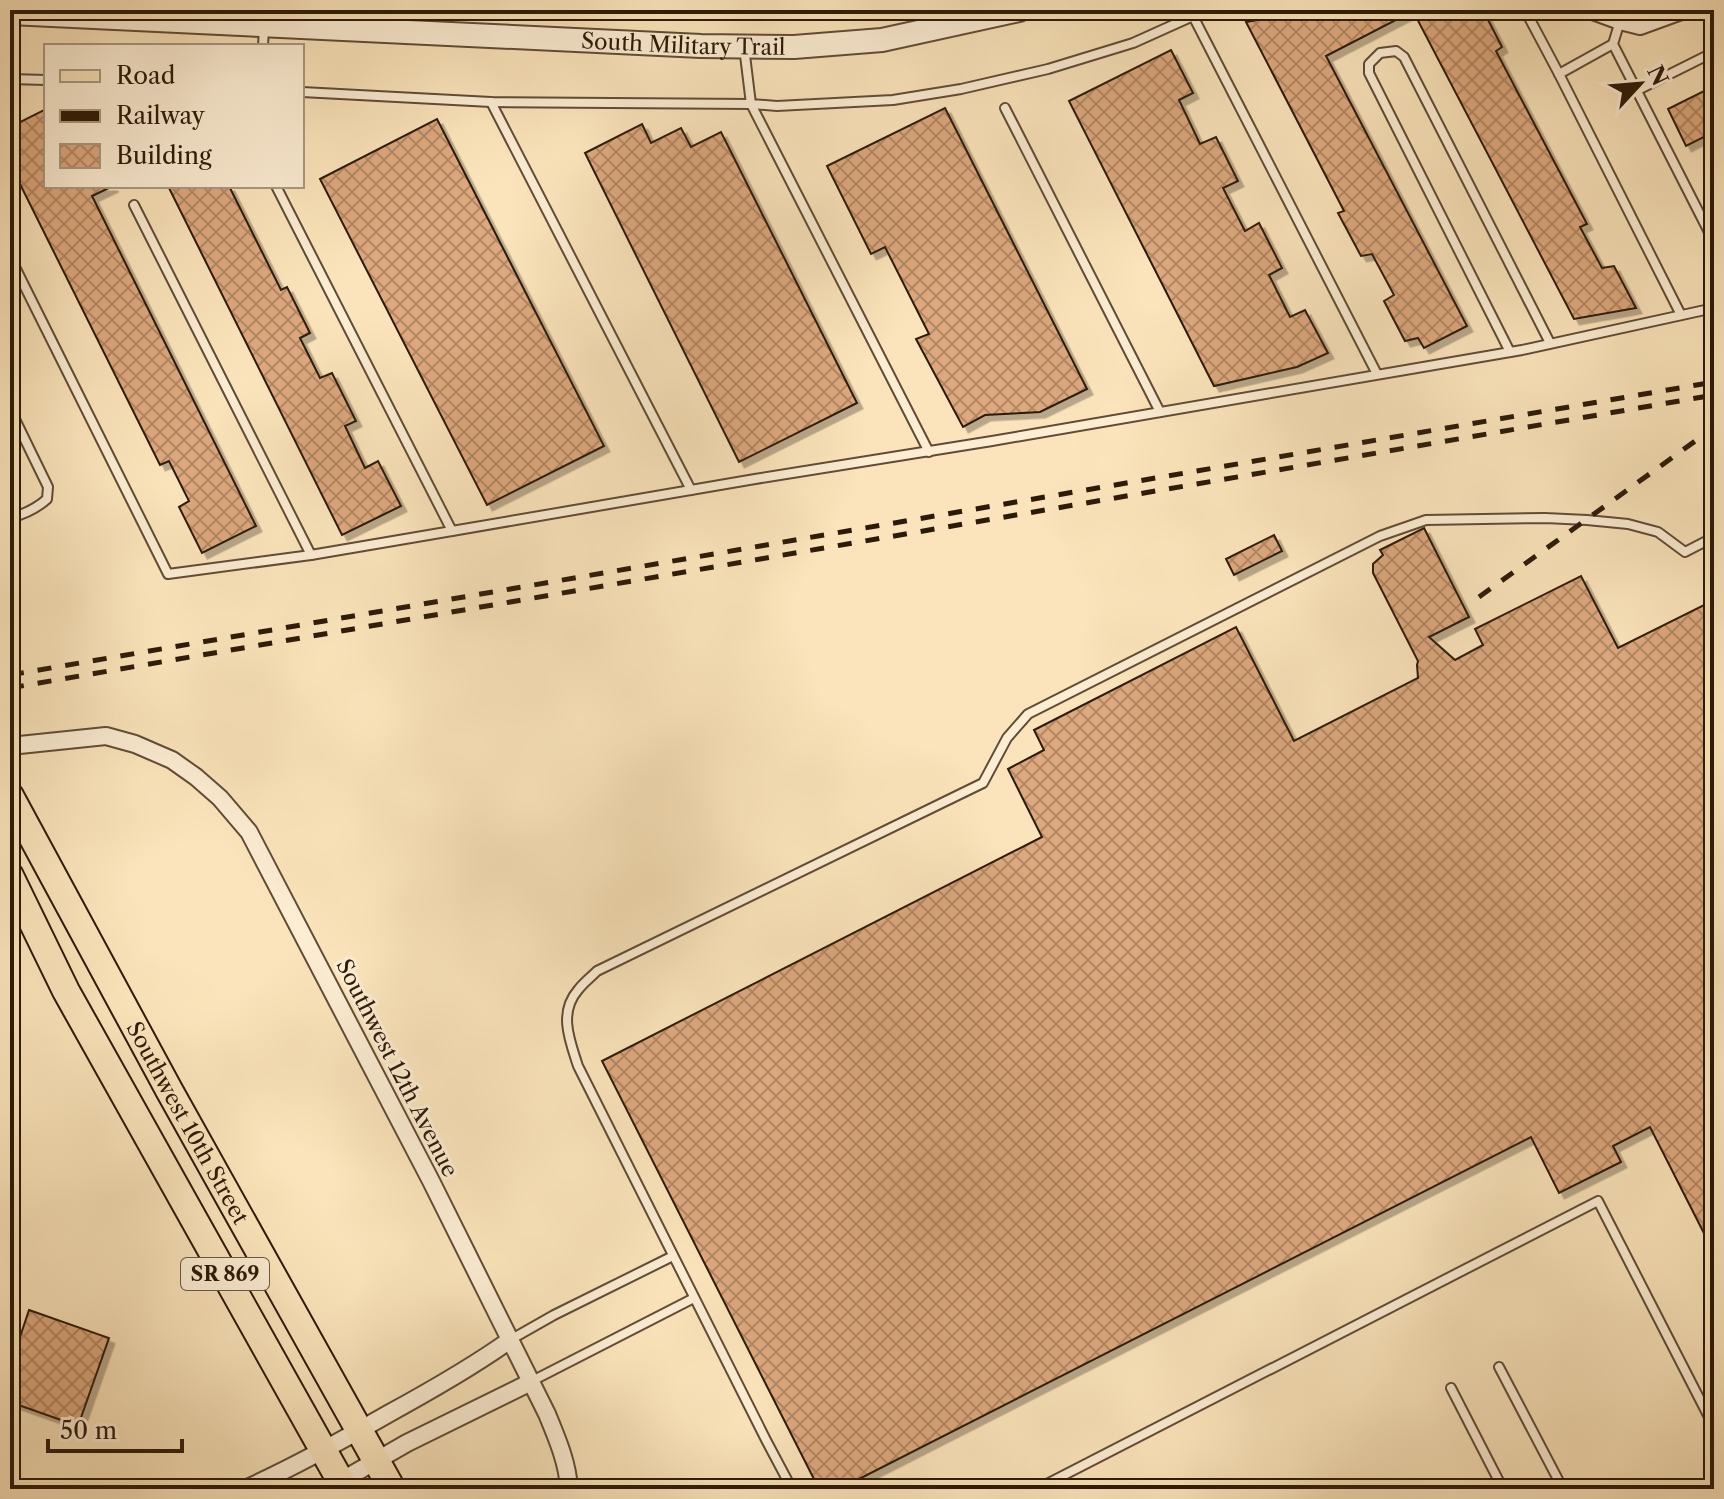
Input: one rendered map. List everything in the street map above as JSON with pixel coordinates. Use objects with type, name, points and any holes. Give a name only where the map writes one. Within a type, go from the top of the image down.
[{"type":"main road","name":"Southwest 10th Street","points":[[15,806],[169,1090],[392,1489]]},
{"type":"main road","name":"Southwest 10th Street","points":[[10,876],[74,1004],[324,1450],[338,1486]]},
{"type":"street","name":"South Military Trail","points":[[10,13],[234,17],[263,36],[794,47],[882,40],[1019,10]]},
{"type":"street","points":[[1590,10],[1617,16],[1640,26],[1677,11]]},
{"type":"street","name":"Southwest 12th Avenue","points":[[10,746],[106,736],[135,744],[172,760],[220,798],[249,832],[424,1167],[547,1414],[558,1442],[569,1489]]},
{"type":"street","points":[[245,1489],[290,1469],[474,1366],[510,1340]]},
{"type":"street","points":[[338,1486],[407,1443],[531,1382]]},
{"type":"lane","points":[[304,92],[491,102],[777,106],[893,100],[961,89],[1048,69],[1133,43],[1191,13],[1203,10]]},
{"type":"lane","points":[[1525,10],[1681,315]]},
{"type":"lane","points":[[1191,13],[1377,374]]},
{"type":"lane","points":[[1617,16],[1613,44],[1714,242]]},
{"type":"lane","points":[[1559,74],[1613,44]]},
{"type":"lane","points":[[744,47],[751,104],[929,452]]},
{"type":"lane","points":[[1510,352],[1369,73],[1369,64],[1380,53],[1396,51],[1404,57],[1550,343]]},
{"type":"lane","points":[[1636,91],[1714,52]]},
{"type":"lane","points":[[10,79],[44,80]]},
{"type":"lane","points":[[491,102],[691,490]]},
{"type":"lane","points":[[1005,108],[1160,412]]},
{"type":"lane","points":[[277,188],[452,531]]},
{"type":"lane","points":[[134,205],[311,555]]},
{"type":"lane","points":[[10,257],[168,574],[311,555],[929,452],[1510,352],[1714,308]]},
{"type":"lane","points":[[10,409],[48,487],[47,499],[24,515],[10,518]]},
{"type":"lane","points":[[792,1489],[578,1066],[566,1029],[575,992],[597,971],[983,783],[1007,738],[1028,714],[1380,536],[1426,520],[1545,518],[1628,524],[1658,532],[1685,552],[1714,537]]},
{"type":"lane","points":[[1037,1489],[1598,1201],[1714,1427]]},
{"type":"lane","points":[[510,1340],[673,1256]]},
{"type":"lane","points":[[531,1382],[694,1298]]},
{"type":"lane","points":[[1499,1367],[1563,1489]]},
{"type":"lane","points":[[1451,1388],[1503,1489]]},
{"type":"building","points":[[1315,10],[1483,10],[1502,47],[1496,51],[1587,224],[1580,227],[1602,268],[1614,266],[1636,308],[1574,319],[1413,11],[1326,56],[1467,326],[1424,348],[1418,338],[1405,341],[1384,301],[1394,295],[1372,254],[1361,256],[1338,213],[1344,211],[1246,22]]},
{"type":"building","points":[[1171,50],[1193,93],[1179,100],[1200,144],[1216,137],[1238,181],[1223,188],[1245,231],[1259,223],[1282,268],[1269,275],[1290,317],[1305,310],[1328,353],[1297,367],[1214,386],[1069,101]]},
{"type":"building","points":[[1714,86],[1714,132],[1686,146],[1668,109]]},
{"type":"building","points":[[945,108],[1087,389],[1040,412],[985,415],[963,427],[916,339],[929,334],[885,247],[871,254],[827,166]]},
{"type":"building","points":[[44,110],[44,188],[109,188],[92,196],[256,526],[202,553],[179,507],[189,501],[169,461],[160,465],[10,164],[10,127]]},
{"type":"building","points":[[437,119],[604,446],[487,505],[320,179]]},
{"type":"building","points":[[642,124],[651,143],[681,128],[691,147],[721,132],[857,403],[739,462],[585,153]]},
{"type":"building","points":[[169,188],[230,188],[281,290],[287,287],[310,333],[300,338],[320,378],[332,373],[356,421],[345,426],[365,468],[378,461],[401,506],[342,535]]},
{"type":"building","points":[[1424,528],[1469,617],[1429,637],[1455,660],[1483,645],[1475,629],[1581,576],[1618,648],[1714,600],[1714,1253],[1650,1127],[1613,1146],[1621,1162],[1559,1193],[1531,1137],[855,1481],[859,1489],[819,1489],[602,1061],[1042,837],[1008,769],[1044,750],[1034,730],[1236,627],[1294,741],[1418,678],[1418,661],[1373,573],[1373,564],[1383,555],[1380,550]]},
{"type":"building","points":[[1274,535],[1282,551],[1234,575],[1226,559]]},
{"type":"building","points":[[29,1310],[109,1338],[78,1426],[10,1402],[10,1347],[16,1349]]},
{"type":"railway","points":[[10,675],[1714,382]]},
{"type":"railway","points":[[10,688],[1714,395]]},
{"type":"railway","points":[[1479,597],[1698,439],[1714,432]]}]
